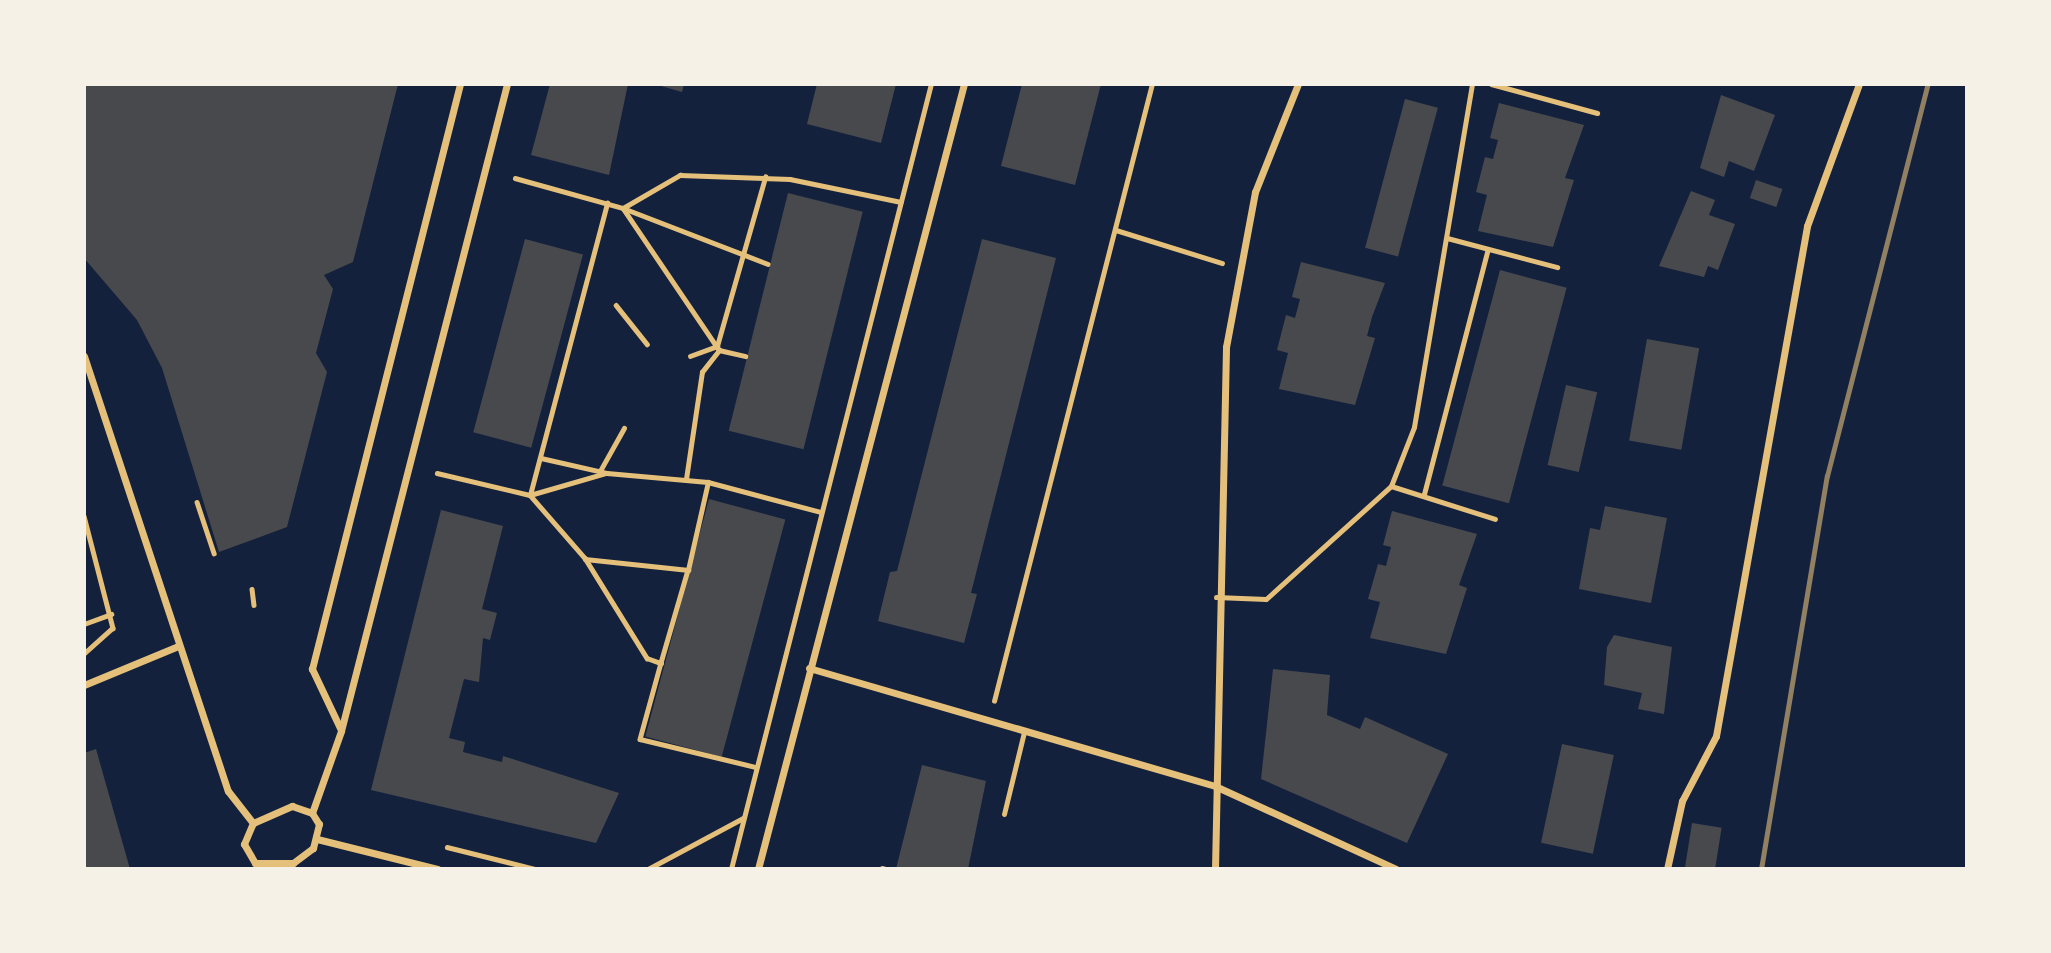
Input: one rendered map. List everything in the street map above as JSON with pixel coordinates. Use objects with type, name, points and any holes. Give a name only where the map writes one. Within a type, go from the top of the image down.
[{"type":"street","points":[[341,731],[312,669],[460,84]]},
{"type":"street","points":[[317,839],[312,813],[341,731],[507,84]]},
{"type":"street","points":[[758,869],[964,84]]},
{"type":"street","points":[[1215,869],[1216,597],[1226,347],[1237,267],[1259,179],[1298,84]]},
{"type":"street","points":[[1667,869],[1682,802],[1716,736],[1807,226],[1859,84]]},
{"type":"street","points":[[84,356],[178,646],[229,791],[253,824]]},
{"type":"street","points":[[84,685],[178,646]]},
{"type":"street","points":[[809,668],[1214,786],[1396,869]]},
{"type":"street","points":[[312,813],[284,807],[253,824],[244,844],[254,866],[291,866],[317,839]]},
{"type":"street","points":[[317,839],[436,869]]},
{"type":"lane","points":[[1216,597],[1266,598],[1391,486],[1414,426],[1472,84]]},
{"type":"lane","points":[[1491,84],[1597,113]]},
{"type":"lane","points":[[1447,238],[1557,267]]},
{"type":"lane","points":[[1424,494],[1488,249]]},
{"type":"lane","points":[[1391,486],[1424,494],[1495,519]]},
{"type":"lane","points":[[1004,814],[1024,732]]},
{"type":"path","points":[[731,869],[930,84]]},
{"type":"path","points":[[989,722],[1152,84]]},
{"type":"path","points":[[622,208],[680,175],[765,177],[901,202]]},
{"type":"path","points":[[685,479],[702,372],[718,348],[765,177]]},
{"type":"path","points":[[516,178],[622,208],[768,264]]},
{"type":"path","points":[[530,495],[607,203]]},
{"type":"path","points":[[622,208],[718,348]]},
{"type":"path","points":[[1116,230],[1212,260]]},
{"type":"path","points":[[616,305],[647,344]]},
{"type":"path","points":[[690,356],[718,348],[744,356]]},
{"type":"path","points":[[600,471],[624,428]]},
{"type":"path","points":[[541,458],[607,473],[708,482],[821,512]]},
{"type":"path","points":[[438,473],[530,495],[607,473]]},
{"type":"path","points":[[708,482],[688,570],[640,739],[755,767]]},
{"type":"path","points":[[530,495],[585,558],[647,658],[661,663]]},
{"type":"path","points":[[197,502],[215,553]]},
{"type":"path","points":[[84,516],[113,628],[84,654]]},
{"type":"path","points":[[585,558],[688,570]]},
{"type":"path","points":[[252,589],[254,605]]},
{"type":"path","points":[[84,624],[111,614]]},
{"type":"path","points":[[648,869],[743,818]]},
{"type":"building","points":[[84,84],[398,84],[353,262],[324,275],[333,289],[316,353],[327,372],[287,527],[219,552],[162,368],[137,320],[84,258]]},
{"type":"building","points":[[550,84],[628,84],[609,175],[531,155]]},
{"type":"building","points":[[654,84],[684,84],[682,92]]},
{"type":"building","points":[[817,84],[896,84],[881,143],[807,124]]},
{"type":"building","points":[[1022,84],[1101,84],[1075,185],[1001,166]]},
{"type":"building","points":[[1721,95],[1775,115],[1754,171],[1729,161],[1724,177],[1700,168]]},
{"type":"building","points":[[1405,99],[1438,108],[1398,257],[1365,248]]},
{"type":"building","points":[[1499,103],[1584,125],[1565,178],[1574,180],[1553,247],[1478,231],[1487,195],[1476,192],[1485,157],[1493,159],[1498,140],[1490,138]]},
{"type":"building","points":[[1756,180],[1782,189],[1776,207],[1750,198]]},
{"type":"building","points":[[1691,191],[1715,200],[1709,215],[1735,224],[1718,270],[1708,266],[1704,277],[1659,266]]},
{"type":"building","points":[[788,193],[863,212],[803,449],[729,431]]},
{"type":"building","points":[[525,239],[583,255],[531,448],[473,432]]},
{"type":"building","points":[[982,239],[1056,258],[971,593],[977,594],[964,643],[878,621],[890,572],[897,571]]},
{"type":"building","points":[[1301,262],[1385,283],[1367,336],[1375,338],[1355,405],[1279,389],[1288,353],[1277,350],[1286,315],[1295,318],[1300,299],[1292,297]]},
{"type":"building","points":[[1500,270],[1567,288],[1509,503],[1442,485]]},
{"type":"building","points":[[1647,339],[1699,348],[1681,450],[1629,440]]},
{"type":"building","points":[[1566,385],[1597,392],[1579,472],[1548,465]]},
{"type":"building","points":[[709,499],[785,519],[722,757],[645,737]]},
{"type":"building","points":[[1605,506],[1667,518],[1651,603],[1579,589],[1590,528],[1600,530]]},
{"type":"building","points":[[441,510],[503,526],[482,609],[497,613],[490,640],[483,638],[479,682],[464,679],[449,738],[465,742],[463,752],[502,762],[503,756],[619,793],[596,843],[371,790]]},
{"type":"building","points":[[1392,511],[1477,534],[1459,585],[1467,588],[1446,654],[1370,638],[1380,602],[1368,599],[1378,564],[1386,566],[1391,547],[1383,545]]},
{"type":"building","points":[[1614,635],[1672,647],[1664,714],[1638,709],[1642,693],[1604,685],[1607,647]]},
{"type":"building","points":[[1273,669],[1330,675],[1327,715],[1360,729],[1365,717],[1448,754],[1407,843],[1261,779]]},
{"type":"building","points":[[1562,744],[1614,755],[1593,854],[1541,843]]},
{"type":"building","points":[[96,749],[130,869],[84,869],[84,753]]},
{"type":"building","points":[[922,765],[986,781],[968,869],[896,869]]},
{"type":"building","points":[[1692,823],[1722,828],[1715,869],[1685,869]]},
{"type":"railway","points":[[1761,869],[1827,476],[1928,84]]}]
